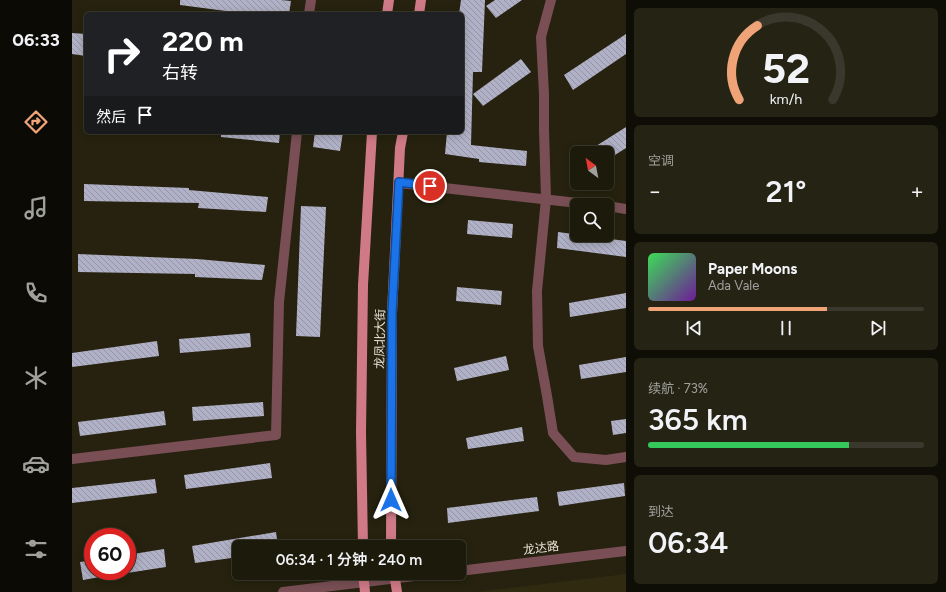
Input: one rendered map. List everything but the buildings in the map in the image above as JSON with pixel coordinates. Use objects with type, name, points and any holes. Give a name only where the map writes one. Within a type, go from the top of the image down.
[{"type":"main road","points":[[387,12],[389,0]]},
{"type":"main road","points":[[419,12],[421,0]]},
{"type":"main road","name":"龙凤北大街","points":[[363,540],[361,432],[363,284],[372,134]]},
{"type":"main road","name":"龙凤北大街","points":[[391,540],[392,313],[402,134]]},
{"type":"main road","points":[[395,580],[397,592]]},
{"type":"street","points":[[309,12],[311,0]]},
{"type":"street","points":[[551,0],[541,37],[544,94],[546,199],[537,291],[538,346],[553,433],[574,457],[606,460],[626,457]]},
{"type":"street","points":[[72,459],[276,435],[279,302],[297,134]]},
{"type":"street","points":[[399,182],[570,202]]},
{"type":"street","points":[[614,207],[626,209]]},
{"type":"street","name":"龙达路","points":[[466,570],[626,551]]},
{"type":"street","points":[[283,592],[374,580]]},
{"type":"shaded area","points":[[626,574],[626,592],[476,592]]},
{"type":"route","points":[[391,500],[392,313],[399,182],[430,186]]}]
